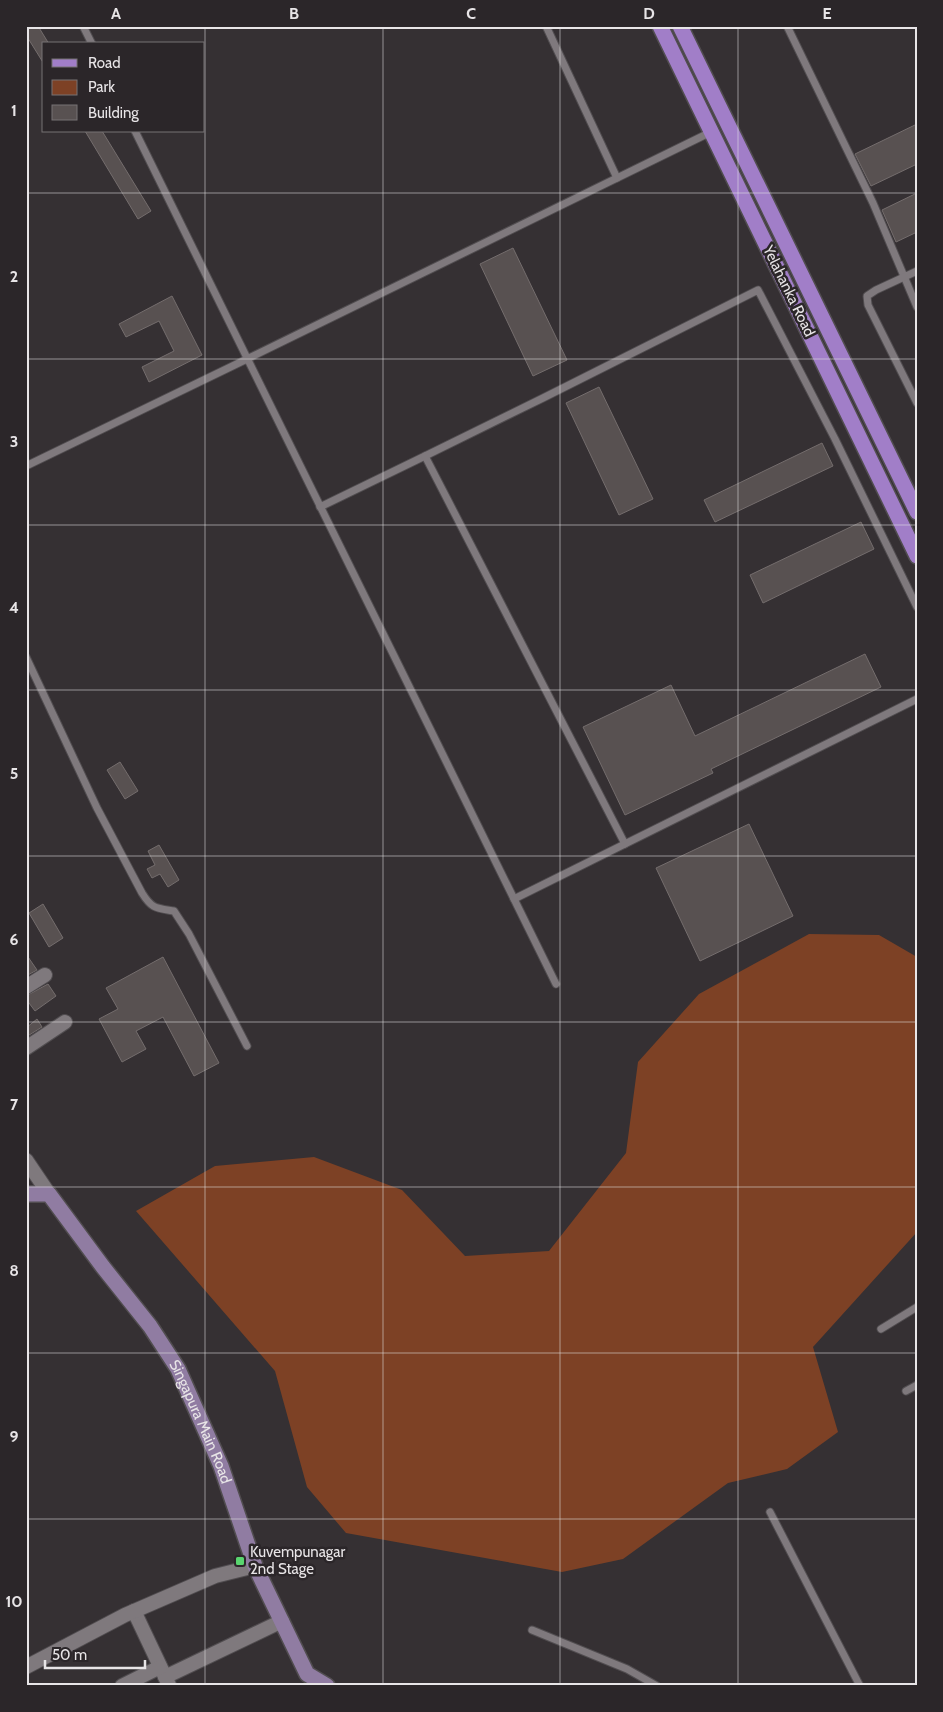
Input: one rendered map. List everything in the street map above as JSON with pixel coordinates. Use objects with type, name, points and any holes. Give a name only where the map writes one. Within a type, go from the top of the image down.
[{"type":"main road","name":"Yelahanka Road","points":[[660,26],[917,556]]},
{"type":"main road","name":"Yelahanka Road","points":[[680,26],[917,512]]},
{"type":"street","points":[[26,987],[45,975]]},
{"type":"street","points":[[26,1048],[65,1022]]},
{"type":"street","points":[[26,1160],[50,1194]]},
{"type":"street","points":[[26,1194],[50,1194]]},
{"type":"street","name":"Singapura Main Road","points":[[50,1194],[103,1267],[150,1326],[178,1369],[222,1466],[254,1566],[282,1622],[306,1680],[327,1686]]},
{"type":"street","points":[[26,1667],[134,1611],[215,1576],[254,1566]]},
{"type":"street","points":[[134,1611],[165,1677]]},
{"type":"street","points":[[122,1686],[165,1677],[282,1622]]},
{"type":"lane","points":[[83,26],[91,42]]},
{"type":"lane","points":[[546,26],[617,178]]},
{"type":"lane","points":[[787,26],[873,203],[917,307]]},
{"type":"lane","points":[[135,132],[556,984]]},
{"type":"lane","points":[[26,466],[711,132]]},
{"type":"lane","points":[[917,271],[867,296],[868,305],[917,403]]},
{"type":"lane","points":[[320,507],[758,290],[835,439],[917,607]]},
{"type":"lane","points":[[425,456],[625,844]]},
{"type":"lane","points":[[26,658],[97,808],[142,893],[149,904],[155,908],[174,911],[189,934],[247,1046]]},
{"type":"lane","points":[[514,899],[917,700]]},
{"type":"lane","points":[[881,1329],[917,1307]]},
{"type":"lane","points":[[906,1391],[917,1385]]},
{"type":"lane","points":[[770,1512],[860,1686]]},
{"type":"lane","points":[[532,1630],[627,1669],[657,1686]]},
{"type":"green space","points":[[809,934],[879,935],[917,957],[917,1232],[813,1347],[838,1432],[787,1469],[728,1483],[623,1559],[562,1572],[346,1533],[307,1487],[275,1371],[136,1211],[215,1166],[314,1157],[402,1190],[465,1256],[549,1251],[626,1153],[638,1062],[699,994]]},
{"type":"building","points":[[26,26],[38,26],[48,42],[42,42],[42,61],[26,35]]},
{"type":"building","points":[[917,124],[917,164],[871,186],[855,154]]},
{"type":"building","points":[[86,132],[103,132],[151,211],[138,219]]},
{"type":"building","points":[[917,193],[917,232],[896,242],[882,210]]},
{"type":"building","points":[[513,248],[567,360],[533,376],[480,264]]},
{"type":"building","points":[[172,296],[202,355],[149,382],[142,367],[174,351],[159,321],[126,337],[119,324]]},
{"type":"building","points":[[599,387],[653,499],[619,515],[566,403]]},
{"type":"building","points":[[822,443],[833,466],[715,522],[704,500]]},
{"type":"building","points":[[861,522],[874,549],[763,603],[750,575]]},
{"type":"building","points":[[865,654],[881,687],[711,769],[713,773],[625,815],[583,727],[671,685],[695,736]]},
{"type":"building","points":[[120,762],[138,791],[125,799],[107,770]]},
{"type":"building","points":[[749,824],[793,916],[700,961],[656,868]]},
{"type":"building","points":[[159,845],[179,880],[168,887],[160,874],[152,878],[147,869],[155,865],[148,851]]},
{"type":"building","points":[[43,904],[63,938],[49,947],[29,913]]},
{"type":"building","points":[[26,954],[37,970],[26,976]]},
{"type":"building","points":[[163,957],[219,1063],[194,1076],[163,1017],[136,1031],[146,1049],[122,1062],[99,1019],[118,1009],[106,988]]},
{"type":"building","points":[[48,984],[56,996],[35,1011],[26,999],[26,996]]},
{"type":"building","points":[[37,1019],[42,1027],[26,1037],[26,1028]]},
{"type":"place","name":"Kuvempunagar 2nd Stage","points":[[240,1561]]}]
